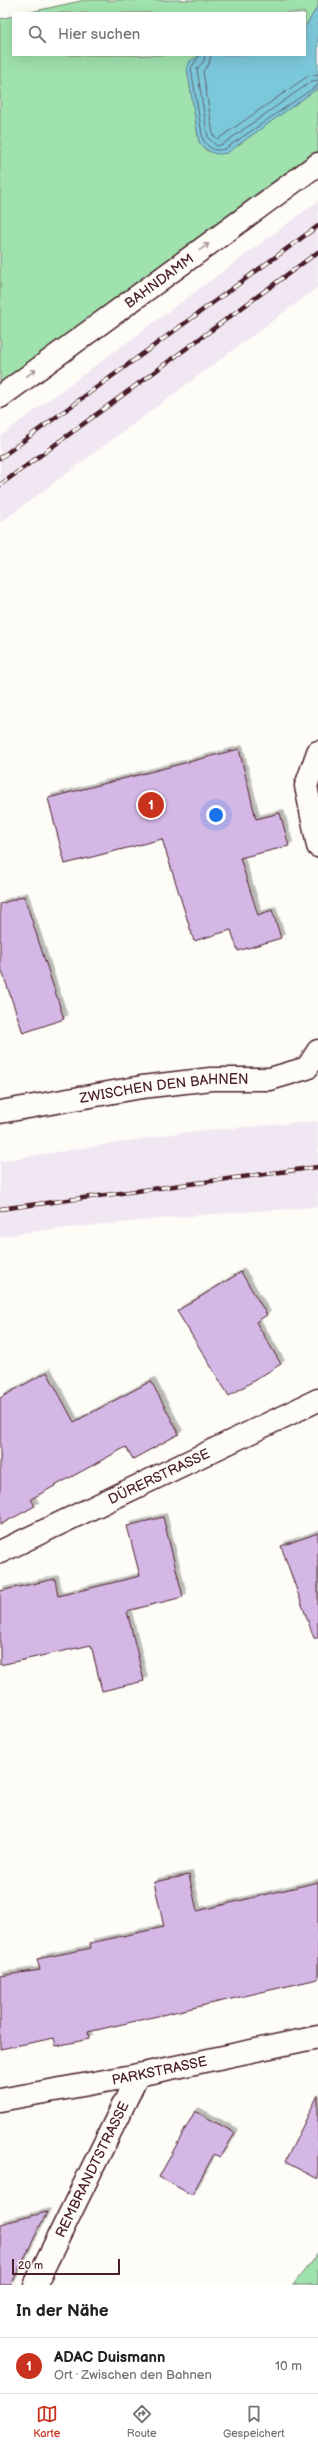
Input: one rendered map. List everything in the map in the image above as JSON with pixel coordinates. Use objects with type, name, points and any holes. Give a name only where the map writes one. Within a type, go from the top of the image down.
[{"type":"street","name":"BAHNDAMM","points":[[0,396],[318,164]]},
{"type":"street","points":[[318,752],[306,786],[318,846]]},
{"type":"street","name":"ZWISCHEN DEN BAHNEN","points":[[0,1112],[142,1087],[211,1079],[270,1079],[307,1068],[318,1051]]},
{"type":"street","name":"DÜRERSTRASSE","points":[[0,1552],[318,1400]]},
{"type":"street","name":"PARKSTRASSE","points":[[0,2100],[138,2075],[318,2037]]},
{"type":"street","name":"REMBRANDTSTRASSE","points":[[35,2285],[138,2075]]},
{"type":"shaded area","points":[[318,201],[318,287],[0,523],[0,436]]},
{"type":"shaded area","points":[[318,1121],[318,1207],[200,1215],[28,1232],[0,1237],[0,1161],[186,1132]]},
{"type":"green space","points":[[85,0],[318,0],[318,6],[306,25],[306,12],[31,12]]},
{"type":"green space","points":[[12,16],[12,56],[199,56],[187,68],[199,142],[207,151],[227,153],[318,88],[318,156],[0,389],[0,19]]},
{"type":"green space","points":[[318,2253],[318,2285],[293,2285]]},
{"type":"water","points":[[318,6],[318,88],[227,153],[218,154],[205,148],[199,142],[187,68],[190,61],[198,56],[306,56],[306,25]]},
{"type":"building","points":[[239,749],[256,819],[280,813],[289,846],[240,858],[258,915],[272,910],[281,938],[238,951],[231,930],[194,941],[162,839],[65,864],[48,798]]},
{"type":"building","points":[[24,896],[64,1019],[23,1033],[0,965],[0,904]]},
{"type":"building","points":[[241,1272],[267,1315],[256,1322],[281,1364],[229,1396],[177,1311]]},
{"type":"building","points":[[47,1372],[74,1422],[151,1381],[179,1434],[133,1459],[126,1447],[31,1499],[35,1506],[0,1525],[0,1398]]},
{"type":"building","points":[[163,1517],[183,1597],[127,1611],[144,1681],[102,1691],[91,1645],[0,1665],[0,1591],[55,1579],[58,1596],[140,1576],[127,1526]]},
{"type":"building","points":[[318,1533],[318,1638],[314,1638],[281,1546]]},
{"type":"building","points":[[189,1875],[197,1911],[318,1882],[318,1979],[88,2032],[89,2039],[56,2046],[54,2038],[0,2049],[0,1976],[40,1970],[37,1959],[91,1948],[90,1943],[164,1927],[154,1882]]},
{"type":"building","points":[[318,2095],[318,2179],[285,2162]]},
{"type":"building","points":[[195,2111],[235,2133],[221,2157],[214,2154],[192,2195],[159,2177]]},
{"type":"building","points":[[47,2212],[11,2285],[0,2285],[0,2224]]},
{"type":"railway","points":[[0,458],[318,226]]},
{"type":"railway","points":[[0,485],[318,252]]},
{"type":"railway","points":[[0,1209],[318,1167]]},
{"type":"place","name":"ADAC Duismann","points":[[151,805]]}]
